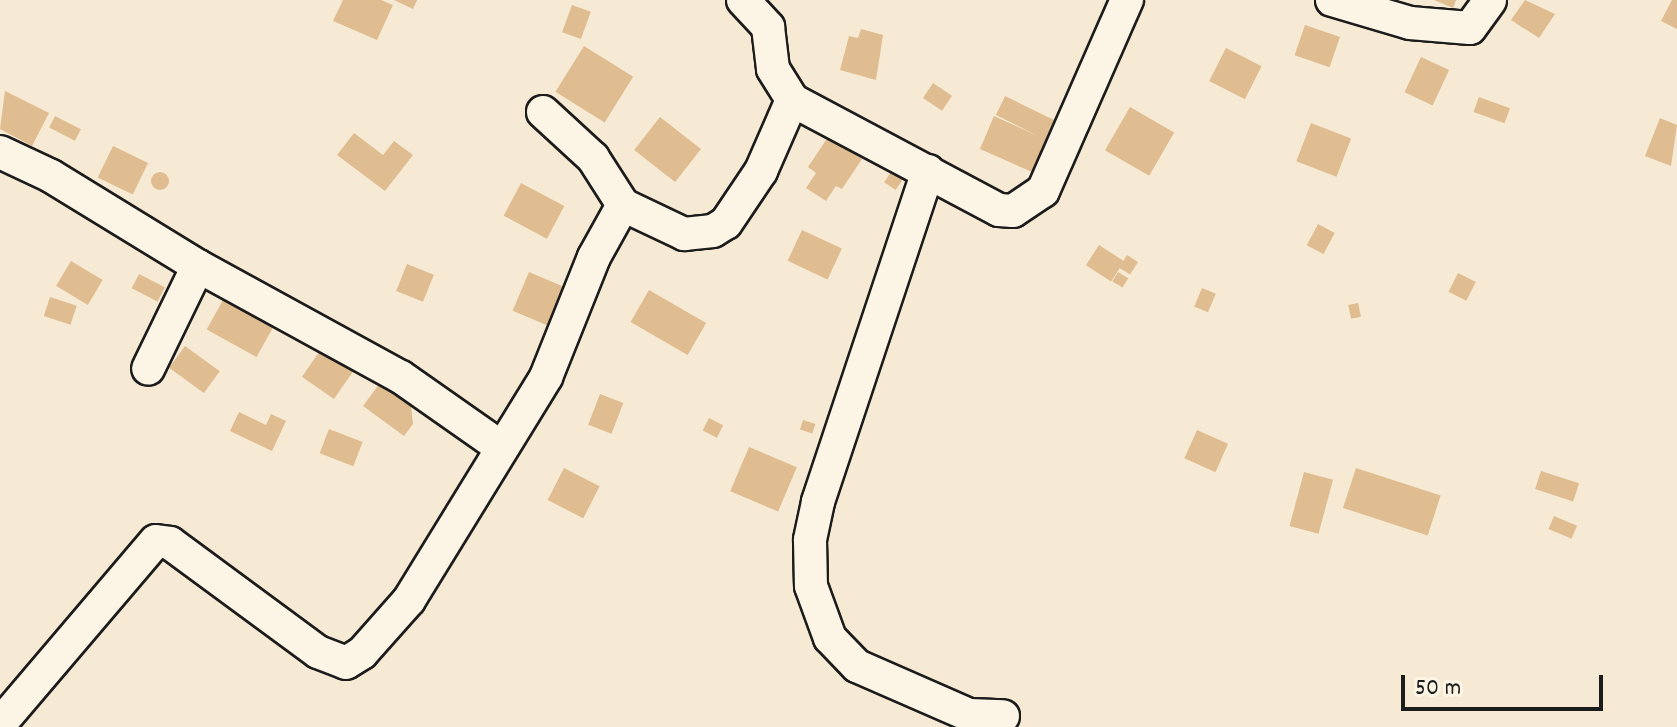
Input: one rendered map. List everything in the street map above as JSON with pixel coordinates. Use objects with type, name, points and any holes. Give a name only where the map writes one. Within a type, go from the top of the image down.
[{"type":"street","points":[[743,0],[768,27],[773,69],[792,100],[999,210],[1024,207],[1043,191],[1127,0]]},
{"type":"street","points":[[1332,0],[1410,23],[1470,28],[1490,0]]},
{"type":"street","points":[[543,112],[593,158],[623,205],[684,234],[713,231],[726,223],[761,171],[792,100]]},
{"type":"street","points":[[0,152],[51,176],[198,266],[401,377],[502,448]]},
{"type":"street","points":[[928,171],[818,502],[810,540],[811,586],[830,638],[857,666],[967,721],[1003,716]]},
{"type":"street","points":[[0,724],[156,541],[170,543],[318,652],[346,663],[362,653],[409,600],[546,377],[594,257],[623,205]]},
{"type":"street","points":[[148,369],[198,266]]},
{"type":"building","points":[[343,0],[381,0],[393,5],[377,40],[333,21]]},
{"type":"building","points":[[394,0],[417,0],[413,9]]},
{"type":"building","points":[[1434,0],[1456,0],[1453,8]]},
{"type":"building","points":[[1525,0],[1555,14],[1539,38],[1511,20]]},
{"type":"building","points":[[1672,0],[1677,0],[1677,29],[1661,21]]},
{"type":"building","points":[[572,5],[591,12],[581,39],[562,32]]},
{"type":"building","points":[[1305,25],[1340,37],[1330,67],[1295,55]]},
{"type":"building","points":[[861,29],[883,35],[876,80],[840,70],[849,36],[858,38]]},
{"type":"building","points":[[584,46],[633,77],[605,123],[555,92]]},
{"type":"building","points":[[1226,48],[1262,66],[1245,99],[1209,81]]},
{"type":"building","points":[[1421,57],[1449,70],[1433,105],[1405,92]]},
{"type":"building","points":[[933,83],[952,96],[942,111],[923,98]]},
{"type":"building","points":[[5,91],[49,113],[32,146],[0,129]]},
{"type":"building","points":[[1005,96],[1054,120],[1032,172],[980,149],[994,116],[1038,136],[996,115]]},
{"type":"building","points":[[1479,97],[1510,108],[1505,123],[1474,112]]},
{"type":"building","points":[[1130,107],[1174,132],[1149,176],[1105,150]]},
{"type":"building","points":[[55,116],[81,129],[75,141],[49,128]]},
{"type":"building","points":[[660,117],[701,149],[675,182],[634,150]]},
{"type":"building","points":[[1660,118],[1677,125],[1671,166],[1645,156]]},
{"type":"building","points":[[1311,123],[1351,138],[1336,177],[1296,161]]},
{"type":"building","points":[[354,133],[383,155],[394,141],[413,155],[385,191],[337,155]]},
{"type":"building","points":[[828,137],[862,159],[842,189],[836,186],[826,201],[806,188],[816,173],[808,167]]},
{"type":"building","points":[[113,146],[148,163],[133,195],[98,177]]},
{"type":"building","points":[[893,169],[905,177],[896,190],[884,182]]},
{"type":"building","points":[[160,172],[169,181],[160,190],[151,181]]},
{"type":"building","points":[[521,183],[564,206],[547,239],[504,216]]},
{"type":"building","points":[[1318,224],[1335,233],[1324,254],[1307,245]]},
{"type":"building","points":[[802,230],[842,249],[828,279],[788,261]]},
{"type":"building","points":[[1099,245],[1124,261],[1111,281],[1086,265]]},
{"type":"building","points":[[1127,255],[1138,262],[1130,275],[1119,268]]},
{"type":"building","points":[[71,261],[103,280],[88,305],[56,286]]},
{"type":"building","points":[[407,264],[434,275],[423,302],[396,291]]},
{"type":"building","points":[[529,272],[574,291],[558,330],[513,311]]},
{"type":"building","points":[[1118,272],[1128,278],[1123,288],[1112,281]]},
{"type":"building","points":[[1458,273],[1476,282],[1466,301],[1448,292]]},
{"type":"building","points":[[139,274],[165,287],[158,301],[132,288]]},
{"type":"building","points":[[1202,288],[1216,294],[1208,312],[1194,306]]},
{"type":"building","points":[[649,290],[706,323],[688,355],[630,322]]},
{"type":"building","points":[[228,291],[278,319],[257,357],[207,329]]},
{"type":"building","points":[[50,297],[77,306],[70,325],[44,316]]},
{"type":"building","points":[[1358,303],[1361,317],[1351,319],[1348,305]]},
{"type":"building","points":[[185,346],[220,371],[204,393],[169,368]]},
{"type":"building","points":[[322,348],[354,370],[334,399],[302,377]]},
{"type":"building","points":[[383,379],[410,398],[413,424],[404,436],[363,406]]},
{"type":"building","points":[[600,394],[623,403],[612,434],[588,425]]},
{"type":"building","points":[[239,412],[266,425],[271,414],[286,421],[272,451],[230,431]]},
{"type":"building","points":[[709,418],[723,425],[717,438],[703,430]]},
{"type":"building","points":[[803,420],[815,424],[812,434],[800,430]]},
{"type":"building","points":[[329,429],[363,442],[353,466],[320,453]]},
{"type":"building","points":[[1197,430],[1228,444],[1215,472],[1184,458]]},
{"type":"building","points":[[749,447],[797,467],[778,512],[730,491]]},
{"type":"building","points":[[564,468],[600,486],[583,518],[548,500]]},
{"type":"building","points":[[1356,468],[1441,496],[1428,535],[1343,508]]},
{"type":"building","points":[[1541,471],[1579,483],[1573,501],[1535,489]]},
{"type":"building","points":[[1304,472],[1333,480],[1318,534],[1290,526]]},
{"type":"building","points":[[1554,516],[1577,526],[1572,539],[1549,529]]}]
